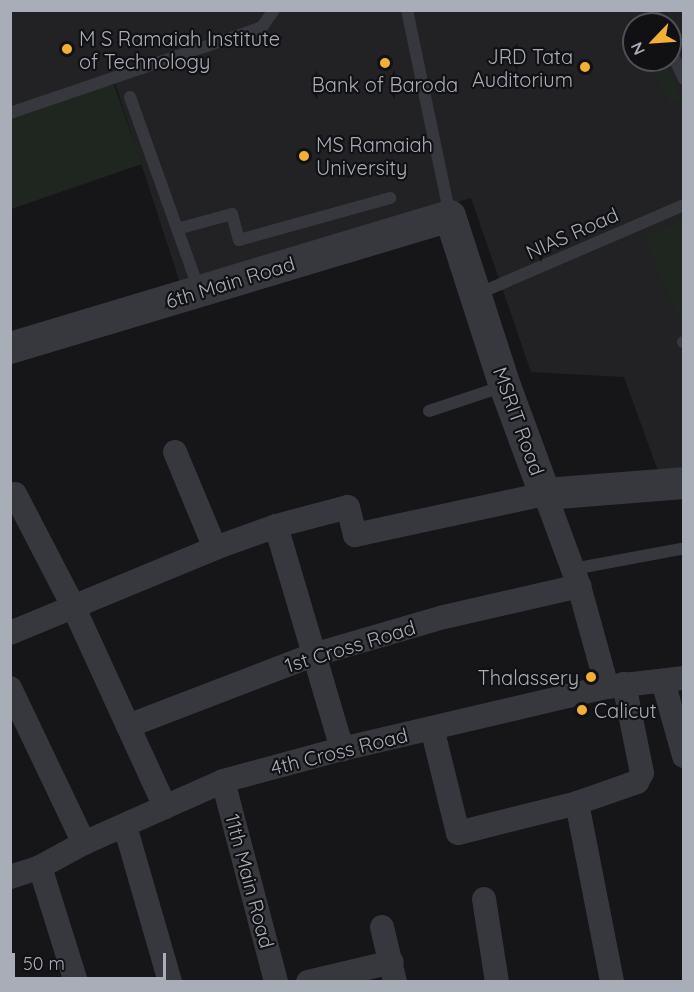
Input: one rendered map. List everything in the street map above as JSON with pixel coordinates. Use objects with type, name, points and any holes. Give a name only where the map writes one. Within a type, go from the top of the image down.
[{"type":"street","name":"6th Main Road","points":[[10,348],[450,216]]},
{"type":"street","name":"MSRIT Road","points":[[450,216],[505,386],[545,494],[684,483]]},
{"type":"street","points":[[175,452],[215,548]]},
{"type":"street","points":[[15,494],[74,608],[165,807]]},
{"type":"street","points":[[10,633],[215,548],[276,526],[348,507],[355,535],[545,494],[616,686],[642,773],[637,782],[577,803],[458,833],[432,728]]},
{"type":"street","points":[[276,526],[342,749]]},
{"type":"street","name":"1st Cross Road","points":[[128,726],[313,655],[576,577]]},
{"type":"street","points":[[673,679],[684,756]]},
{"type":"street","name":"4th Cross Road","points":[[10,878],[40,867],[84,843],[223,781],[342,749],[616,686],[673,679]]},
{"type":"street","points":[[10,688],[84,843]]},
{"type":"street","name":"11th Main Road","points":[[223,781],[276,981]]},
{"type":"street","points":[[577,803],[612,981]]},
{"type":"street","points":[[125,826],[170,981]]},
{"type":"street","points":[[40,867],[76,981]]},
{"type":"street","points":[[484,899],[496,981]]},
{"type":"street","points":[[308,981],[394,972],[381,927]]},
{"type":"lane","points":[[10,113],[261,27],[274,10]]},
{"type":"lane","points":[[408,10],[450,216]]},
{"type":"lane","points":[[130,97],[199,291]]},
{"type":"lane","points":[[177,229],[232,214],[239,240],[390,198]]},
{"type":"lane","name":"NIAS Road","points":[[475,296],[684,205]]},
{"type":"lane","points":[[429,411],[505,386]]},
{"type":"lane","points":[[576,577],[681,549]]},
{"type":"shaded area","points":[[10,11],[683,11],[683,472],[659,474],[624,377],[531,372],[471,198],[181,286],[114,80],[11,115]]},
{"type":"shaded area","points":[[654,72],[670,72],[682,99],[669,104]]},
{"type":"shaded area","points":[[113,82],[142,164],[11,209],[10,117]]},
{"type":"shaded area","points":[[683,219],[683,329],[643,236]]},
{"type":"place","name":"M S Ramaiah Institute of Technology","points":[[67,49]]},
{"type":"place","name":"Bank of Baroda","points":[[385,63]]},
{"type":"place","name":"JRD Tata Auditorium","points":[[585,67]]},
{"type":"place","name":"MS Ramaiah University","points":[[304,156]]},
{"type":"place","name":"Thalassery","points":[[591,677]]},
{"type":"place","name":"Calicut","points":[[582,710]]}]
